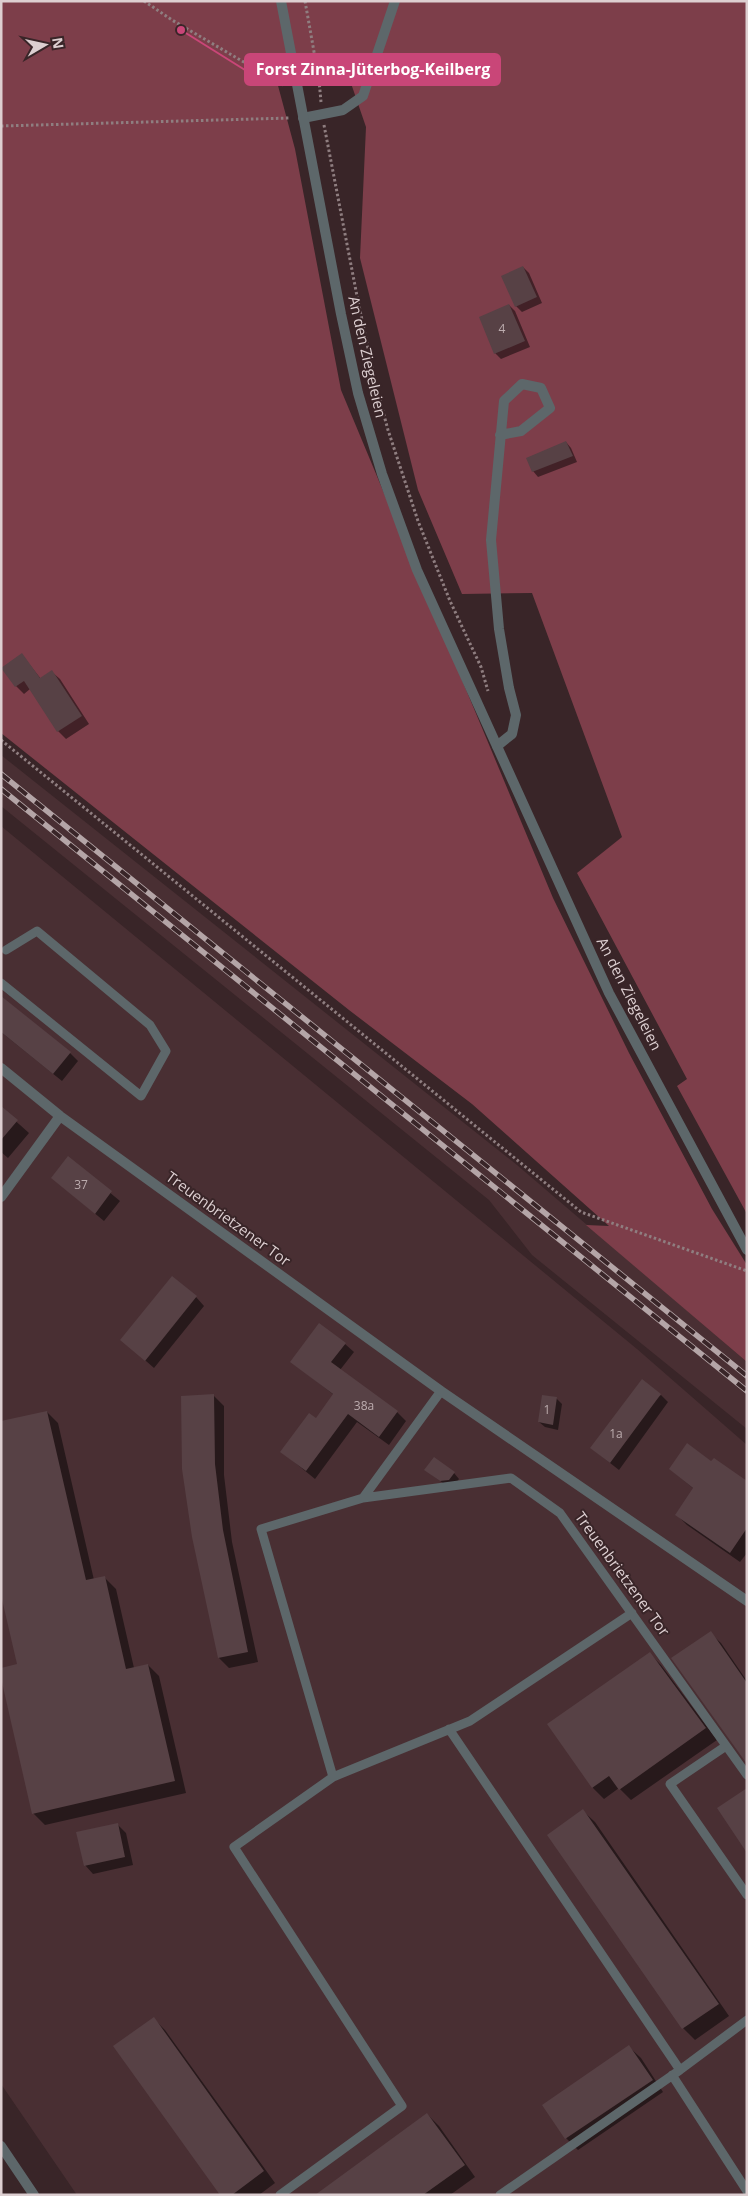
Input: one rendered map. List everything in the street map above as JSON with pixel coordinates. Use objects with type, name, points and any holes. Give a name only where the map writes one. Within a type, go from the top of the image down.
[{"type":"street","name":"An den Ziegeleien","points":[[281,1],[358,393],[374,450],[398,522],[416,570],[609,993],[747,1250]]},
{"type":"street","points":[[304,118],[343,110],[363,96],[395,1]]},
{"type":"street","points":[[497,746],[512,734],[516,714],[498,629],[491,540],[500,435],[504,401],[522,384],[541,388],[550,408],[521,430],[500,435]]},
{"type":"street","name":"Treuenbrietzener Tor","points":[[1,1068],[60,1116],[441,1391],[747,1601]]},
{"type":"street","points":[[1,1197],[60,1116]]},
{"type":"street","points":[[1,2146],[34,2195]]},
{"type":"lane","points":[[1,983],[141,1096],[166,1051],[150,1026],[38,931],[3,951]]},
{"type":"lane","points":[[363,1498],[441,1391]]},
{"type":"lane","name":"Treuenbrietzener Tor","points":[[333,1777],[261,1529],[363,1498],[511,1478],[560,1513],[747,1775]]},
{"type":"lane","points":[[280,2195],[402,2106],[234,1847],[333,1777],[470,1721],[632,1613]]},
{"type":"lane","points":[[449,1729],[676,2073],[747,2192]]},
{"type":"lane","points":[[726,1746],[670,1784],[747,1895]]},
{"type":"lane","points":[[500,2195],[676,2073],[747,2020]]},
{"type":"path","points":[[144,1],[172,20],[299,94]]},
{"type":"path","points":[[305,1],[319,80],[320,97]]},
{"type":"path","points":[[1,126],[304,118]]},
{"type":"path","points":[[326,134],[375,382],[388,430],[418,521],[450,601],[481,667],[488,689]]},
{"type":"path","points":[[1,740],[581,1212],[747,1271]]},
{"type":"shaded area","points":[[1,1],[747,1],[747,1214],[677,1086],[687,1079],[577,873],[622,837],[532,593],[462,594],[418,490],[360,258],[366,127],[343,60],[273,67],[295,149],[341,390],[553,898],[629,1053],[712,1209],[747,1265],[747,1362],[586,1225],[609,1226],[472,1104],[349,1010],[1,733]]},
{"type":"shaded area","points":[[1,755],[517,1165],[747,1362],[747,1429],[532,1255],[489,1200],[1,806]]},
{"type":"shaded area","points":[[1,826],[637,1349],[747,1445],[747,2195],[77,2195],[1,2084]]},
{"type":"building","points":[[523,266],[537,297],[515,307],[501,276]]},
{"type":"building","points":[[509,304],[525,341],[494,354],[479,317]]},
{"type":"building","points":[[566,441],[573,456],[532,472],[526,458]]},
{"type":"building","points":[[22,653],[40,678],[52,670],[82,716],[57,732],[24,681],[15,687],[1,668]]},
{"type":"building","points":[[1,996],[71,1052],[53,1074],[1,1032]]},
{"type":"building","points":[[1,1106],[18,1120],[1,1140]]},
{"type":"building","points":[[68,1156],[112,1191],[95,1214],[51,1178]]},
{"type":"building","points":[[172,1276],[197,1296],[145,1361],[120,1340]]},
{"type":"building","points":[[319,1323],[346,1343],[331,1362],[398,1411],[379,1437],[348,1414],[306,1471],[280,1452],[309,1413],[316,1418],[333,1394],[290,1362]]},
{"type":"building","points":[[642,1379],[661,1394],[610,1463],[590,1448]]},
{"type":"building","points":[[214,1394],[215,1464],[223,1530],[248,1652],[218,1658],[192,1537],[182,1469],[181,1396]]},
{"type":"building","points":[[542,1395],[557,1397],[553,1425],[538,1422]]},
{"type":"building","points":[[47,1411],[86,1580],[105,1576],[126,1669],[148,1664],[175,1781],[32,1814],[1,1678],[1,1668],[17,1664],[1,1595],[1,1421]]},
{"type":"building","points":[[687,1443],[711,1461],[714,1458],[747,1481],[747,1528],[730,1553],[675,1515],[693,1488],[669,1469]]},
{"type":"building","points":[[434,1457],[455,1472],[449,1480],[440,1481],[424,1470]]},
{"type":"building","points":[[711,1631],[747,1683],[747,1764],[671,1658]]},
{"type":"building","points":[[650,1652],[706,1728],[619,1790],[609,1776],[592,1788],[547,1724]]},
{"type":"building","points":[[747,1788],[747,1853],[717,1808]]},
{"type":"building","points":[[583,1809],[719,2004],[682,2029],[547,1835]]},
{"type":"building","points":[[118,1823],[125,1857],[84,1866],[76,1832]]},
{"type":"building","points":[[154,2017],[264,2171],[232,2195],[220,2195],[113,2046]]},
{"type":"building","points":[[629,2045],[653,2080],[565,2139],[542,2105]]},
{"type":"building","points":[[427,2113],[465,2165],[423,2195],[315,2195]]},
{"type":"railway","points":[[1,774],[747,1376]]},
{"type":"railway","points":[[1,789],[747,1391]]},
{"type":"place","name":"Forst Zinna-Jüterbog-Keilberg","points":[[181,30]]}]
